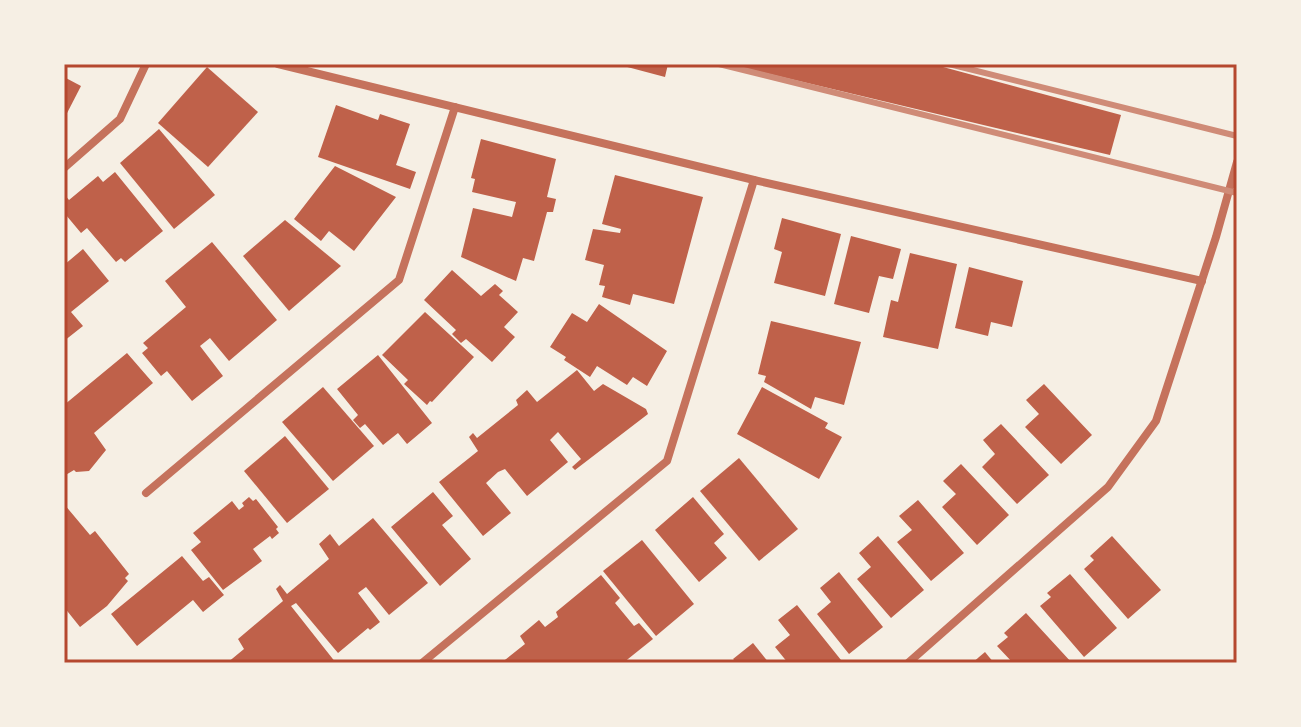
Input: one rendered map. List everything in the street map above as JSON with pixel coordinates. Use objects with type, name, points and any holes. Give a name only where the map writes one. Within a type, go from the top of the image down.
[{"type":"street","points":[[64,168],[120,119],[146,64]]},
{"type":"street","points":[[278,64],[754,180],[1202,281]]},
{"type":"street","points":[[146,493],[399,280],[455,107]]},
{"type":"street","points":[[908,663],[1108,487],[1156,421],[1226,206],[1237,162]]},
{"type":"street","points":[[422,663],[667,461],[754,180]]},
{"type":"building","points":[[616,64],[668,64],[665,77]]},
{"type":"building","points":[[727,64],[932,64],[1121,115],[1110,155]]},
{"type":"building","points":[[207,67],[258,112],[208,167],[158,123]]},
{"type":"building","points":[[64,77],[81,86],[64,119]]},
{"type":"building","points":[[336,105],[378,120],[380,114],[410,124],[396,165],[416,172],[410,189],[318,157]]},
{"type":"building","points":[[159,129],[215,195],[174,229],[120,163]]},
{"type":"building","points":[[481,139],[556,159],[547,197],[556,199],[553,212],[547,212],[534,261],[523,258],[516,281],[461,257],[473,208],[512,217],[516,202],[472,192],[475,179],[471,178]]},
{"type":"building","points":[[335,166],[396,197],[354,251],[329,231],[321,241],[294,219]]},
{"type":"building","points":[[115,172],[163,231],[125,262],[121,258],[116,262],[87,228],[81,233],[66,215],[64,217],[64,194],[69,200],[98,176],[103,182]]},
{"type":"building","points":[[615,175],[703,197],[674,304],[633,294],[630,305],[602,297],[605,286],[599,285],[604,265],[585,260],[593,229],[620,233],[621,229],[602,224]]},
{"type":"building","points":[[782,218],[841,234],[825,296],[774,283],[782,252],[774,249]]},
{"type":"building","points":[[285,220],[341,266],[289,311],[243,256]]},
{"type":"building","points":[[851,236],[901,249],[893,279],[879,276],[869,313],[834,304]]},
{"type":"building","points":[[212,242],[277,320],[229,361],[210,338],[200,346],[223,376],[192,401],[167,371],[161,376],[142,353],[148,348],[143,343],[186,307],[165,281]]},
{"type":"building","points":[[83,249],[109,281],[71,312],[83,326],[64,341],[64,265]]},
{"type":"building","points":[[910,253],[957,264],[938,349],[883,337],[891,300],[898,302]]},
{"type":"building","points":[[969,267],[1023,281],[1012,327],[991,322],[988,336],[955,328]]},
{"type":"building","points":[[452,270],[481,296],[495,284],[503,291],[499,295],[518,312],[504,327],[515,337],[492,362],[466,339],[461,343],[452,334],[456,330],[424,300]]},
{"type":"building","points":[[599,304],[667,351],[647,386],[633,377],[627,385],[597,366],[590,377],[550,347],[572,313],[587,322]]},
{"type":"building","points":[[425,312],[474,357],[427,405],[404,384],[408,380],[382,355]]},
{"type":"building","points":[[771,321],[861,342],[844,405],[815,397],[811,409],[764,382],[766,376],[758,374]]},
{"type":"building","points":[[127,353],[153,383],[94,433],[106,450],[89,471],[74,470],[64,476],[64,405]]},
{"type":"building","points":[[378,355],[432,423],[407,444],[398,433],[383,445],[365,424],[360,428],[353,420],[358,415],[337,389]]},
{"type":"building","points":[[577,370],[594,391],[603,384],[646,409],[648,414],[575,470],[572,467],[581,459],[558,432],[550,440],[568,462],[527,496],[505,469],[498,472],[486,483],[511,513],[483,536],[439,482],[478,451],[469,437],[473,433],[477,438],[518,405],[516,400],[527,390],[537,402]]},
{"type":"building","points":[[1044,384],[1092,435],[1061,464],[1025,427],[1039,414],[1026,400]]},
{"type":"building","points":[[323,387],[374,446],[333,481],[282,422]]},
{"type":"building","points":[[762,387],[828,423],[825,428],[842,437],[819,479],[737,434]]},
{"type":"building","points":[[1001,424],[1049,475],[1017,504],[982,467],[995,454],[983,440]]},
{"type":"building","points":[[285,436],[329,489],[287,523],[244,471]]},
{"type":"building","points":[[739,458],[798,529],[759,561],[700,491]]},
{"type":"building","points":[[961,464],[1009,515],[977,545],[942,507],[956,494],[943,481]]},
{"type":"building","points":[[433,492],[453,516],[442,525],[471,559],[440,586],[391,527]]},
{"type":"building","points":[[249,497],[253,501],[256,499],[278,527],[279,533],[253,549],[262,561],[223,590],[191,550],[201,542],[193,533],[232,501],[239,510]]},
{"type":"building","points":[[693,497],[724,534],[714,543],[727,558],[699,582],[655,530]]},
{"type":"building","points":[[918,500],[964,553],[931,581],[897,542],[912,530],[899,516]]},
{"type":"building","points":[[64,504],[90,535],[95,531],[129,574],[125,578],[128,581],[107,606],[80,627],[64,607]]},
{"type":"building","points":[[373,518],[428,583],[389,615],[366,587],[358,593],[380,622],[338,653],[296,603],[291,606],[336,663],[227,663],[244,649],[238,639],[283,601],[276,589],[280,585],[287,594],[329,559],[319,544],[330,534],[339,546]]},
{"type":"building","points":[[878,536],[924,590],[891,618],[857,579],[871,567],[859,553]]},
{"type":"building","points":[[1112,536],[1161,590],[1128,619],[1084,569],[1094,560],[1090,556]]},
{"type":"building","points":[[642,540],[694,604],[656,636],[603,571]]},
{"type":"building","points":[[182,556],[203,581],[209,577],[224,595],[203,612],[193,600],[137,646],[111,614]]},
{"type":"building","points":[[839,572],[883,627],[849,654],[817,614],[831,602],[820,588]]},
{"type":"building","points":[[1070,574],[1117,628],[1084,657],[1040,606],[1051,597],[1047,593]]},
{"type":"building","points":[[601,575],[620,598],[615,603],[634,626],[639,623],[653,639],[623,663],[501,663],[525,644],[520,636],[539,620],[545,627],[558,617],[556,612]]},
{"type":"building","points":[[797,605],[841,660],[837,663],[788,663],[775,647],[790,635],[778,620]]},
{"type":"building","points":[[1026,613],[1072,663],[1013,663],[997,646],[1008,637],[1004,633]]},
{"type":"building","points":[[753,643],[769,663],[737,663],[733,659]]},
{"type":"building","points":[[985,652],[994,663],[972,663]]},
{"type":"railway","points":[[719,64],[1237,193]]},
{"type":"railway","points":[[949,64],[1237,136]]}]
